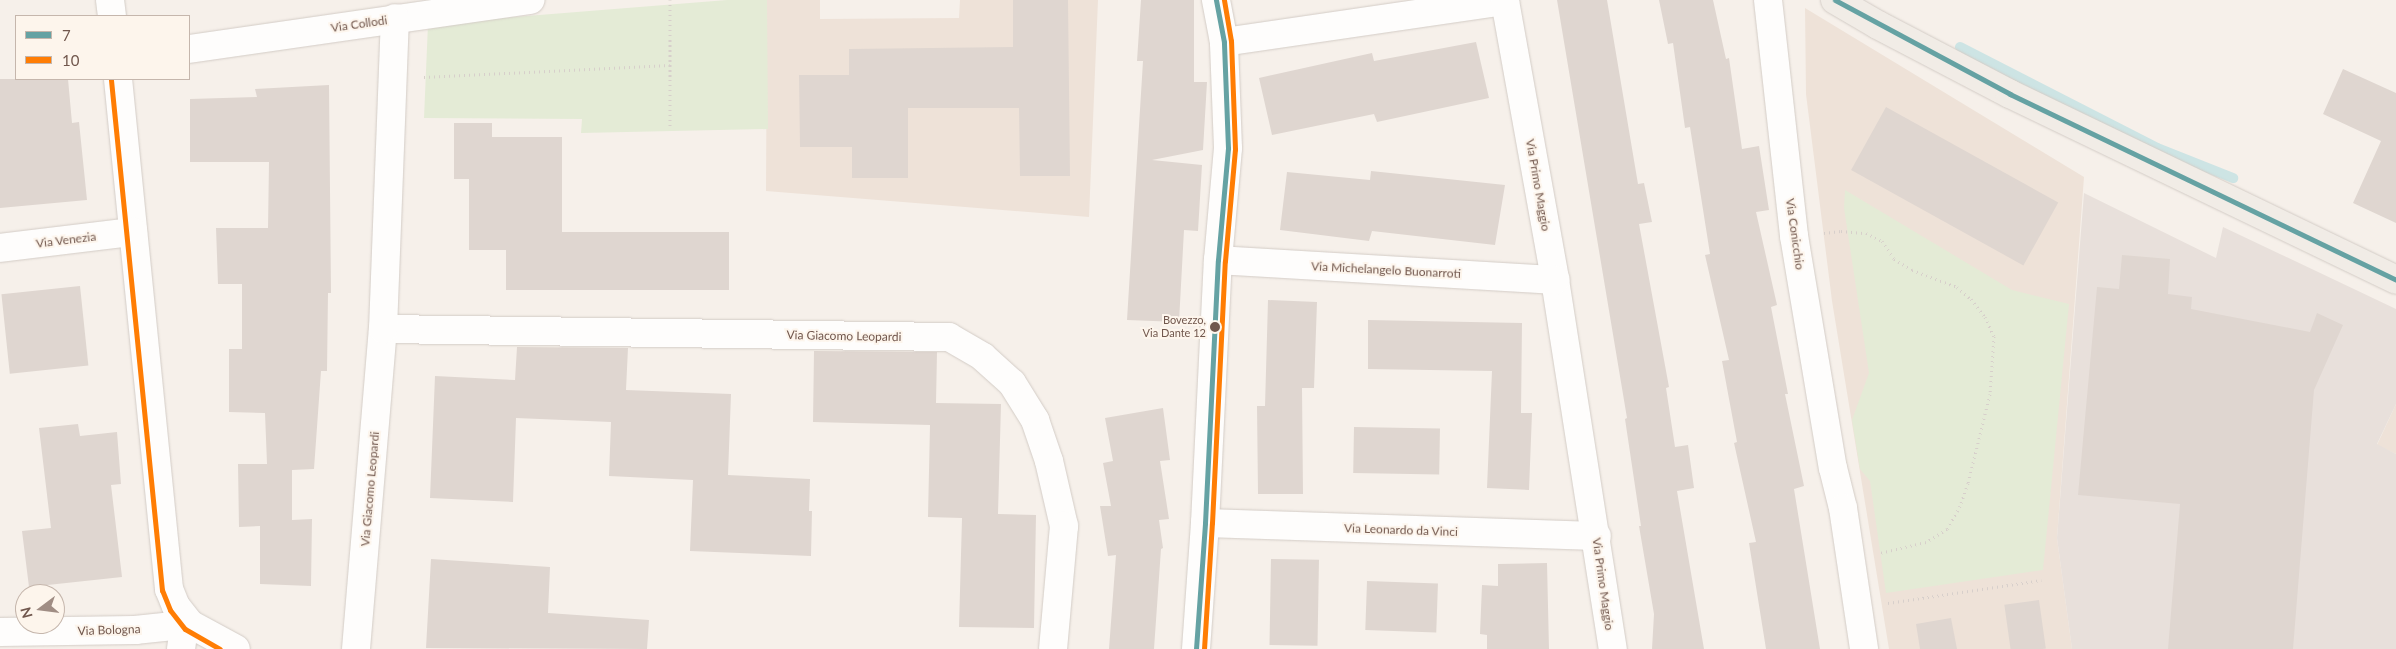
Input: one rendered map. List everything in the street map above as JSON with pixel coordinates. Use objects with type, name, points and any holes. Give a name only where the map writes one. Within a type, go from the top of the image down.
[{"type":"main road","points":[[1835,0],[1878,25],[2010,94],[2396,280]]},
{"type":"street","points":[[110,0],[112,15]]},
{"type":"street","name":"Via Collodi","points":[[190,49],[394,18],[530,0]]},
{"type":"street","points":[[1196,649],[1205,523],[1218,260],[1228,148],[1224,42],[1216,0]]},
{"type":"street","name":"Via Conicchio","points":[[1768,0],[1794,236],[1833,468],[1843,508],[1864,649]]},
{"type":"street","name":"Via Primo Maggio","points":[[1224,42],[1505,1],[1555,280],[1597,536],[1613,649]]},
{"type":"street","name":"Via Giacomo Leopardi","points":[[356,649],[383,329],[394,18]]},
{"type":"street","points":[[118,80],[169,589],[176,606],[190,624],[236,649]]},
{"type":"street","name":"Via Venezia","points":[[0,248],[133,232]]},
{"type":"street","name":"Via Michelangelo Buonarroti","points":[[1218,260],[1555,280]]},
{"type":"street","name":"Via Giacomo Leopardi","points":[[383,329],[948,337],[983,357],[1012,382],[1035,420],[1041,436],[1049,461],[1064,526],[1053,649]]},
{"type":"street","name":"Via Leonardo da Vinci","points":[[1205,523],[1597,536]]},
{"type":"street","points":[[181,649],[185,619]]},
{"type":"street","name":"Via Bologna","points":[[0,632],[135,630],[171,626],[185,619]]},
{"type":"path","points":[[670,0],[670,128]]},
{"type":"path","points":[[426,77],[670,64]]},
{"type":"path","points":[[1794,236],[1841,230],[1866,233],[1882,241],[1894,259],[1912,270],[1957,287],[1971,299],[1985,318],[1994,336],[1990,394],[1968,483],[1960,506],[1947,529],[1926,542],[1850,559]]},
{"type":"path","points":[[1858,608],[2041,580]]},
{"type":"shaded area","points":[[767,0],[820,0],[820,19],[959,18],[960,0],[1098,0],[1089,217],[766,191]]},
{"type":"shaded area","points":[[1805,8],[2084,177],[2057,538],[2072,649],[1889,649],[1832,301],[1806,94]]},
{"type":"shaded area","points":[[2084,193],[2216,258],[2223,227],[2396,309],[2396,404],[2377,444],[2396,454],[2396,649],[2072,649],[2057,538]]},
{"type":"shaded area","points":[[2396,404],[2396,454],[2377,445]]},
{"type":"green space","points":[[727,0],[767,0],[768,129],[581,133],[582,119],[424,118],[428,24]]},
{"type":"green space","points":[[1845,190],[2012,290],[2069,304],[2043,570],[1886,593],[1870,481],[1860,469],[1852,420],[1869,373],[1844,208]]},
{"type":"building","points":[[1013,0],[1068,0],[1070,176],[1020,176],[1019,108],[908,108],[908,178],[852,178],[852,147],[800,147],[799,75],[849,75],[849,49],[1013,47]]},
{"type":"building","points":[[1141,0],[1194,0],[1194,82],[1207,82],[1203,150],[1152,160],[1202,165],[1198,231],[1184,230],[1179,322],[1127,320],[1143,61],[1137,61]]},
{"type":"building","points":[[1557,0],[1607,0],[1638,184],[1644,183],[1652,222],[1639,224],[1669,387],[1666,388],[1675,447],[1688,445],[1694,488],[1677,491],[1704,649],[1652,649],[1654,614],[1639,526],[1641,526],[1625,419],[1627,418]]},
{"type":"building","points":[[1659,0],[1713,0],[1726,59],[1729,58],[1742,149],[1759,146],[1769,210],[1756,212],[1777,305],[1771,307],[1788,394],[1785,394],[1804,486],[1794,489],[1820,649],[1766,649],[1749,543],[1756,542],[1734,443],[1737,442],[1722,361],[1729,360],[1705,255],[1710,254],[1690,127],[1685,128],[1673,43],[1668,44]]},
{"type":"building","points":[[1476,42],[1489,98],[1377,122],[1374,114],[1272,135],[1259,78],[1372,53],[1374,61]]},
{"type":"building","points":[[2343,69],[2396,93],[2396,223],[2353,203],[2381,141],[2323,114]]},
{"type":"building","points":[[0,79],[68,80],[72,123],[79,122],[87,200],[0,208]]},
{"type":"building","points":[[329,85],[331,293],[328,293],[327,371],[321,371],[314,469],[292,470],[292,520],[312,519],[311,586],[260,584],[260,526],[239,527],[238,464],[267,464],[265,413],[229,412],[229,349],[242,349],[242,284],[218,284],[216,228],[268,228],[269,162],[190,162],[190,99],[257,97],[255,89]]},
{"type":"building","points":[[1886,107],[2058,203],[2023,265],[1851,170]]},
{"type":"building","points":[[454,123],[492,123],[492,137],[562,137],[562,232],[729,232],[729,290],[506,290],[506,250],[469,250],[469,179],[454,179]]},
{"type":"building","points":[[1371,171],[1505,185],[1495,245],[1372,231],[1369,241],[1280,230],[1287,172],[1370,180]]},
{"type":"building","points":[[2122,255],[2170,259],[2168,294],[2192,297],[2191,309],[2310,332],[2317,313],[2343,325],[2314,390],[2293,649],[2168,649],[2180,504],[2078,495],[2097,287],[2119,289]]},
{"type":"building","points":[[80,286],[88,366],[10,374],[1,294]]},
{"type":"building","points":[[1268,300],[1317,302],[1314,388],[1302,388],[1303,494],[1258,494],[1257,406],[1265,406]]},
{"type":"building","points":[[1368,320],[1522,323],[1521,413],[1532,413],[1529,490],[1487,488],[1492,371],[1368,369]]},
{"type":"building","points":[[517,347],[628,348],[626,390],[731,394],[728,475],[810,479],[809,511],[812,511],[811,556],[690,551],[693,480],[609,476],[611,422],[516,418],[513,502],[430,498],[435,376],[515,380]]},
{"type":"building","points":[[814,351],[937,352],[936,403],[1001,404],[998,514],[1036,515],[1034,628],[959,627],[962,518],[928,517],[930,425],[813,422]]},
{"type":"building","points":[[1163,408],[1170,460],[1160,461],[1169,519],[1159,520],[1163,548],[1161,549],[1154,649],[1109,649],[1116,555],[1108,556],[1100,506],[1111,506],[1103,463],[1113,461],[1105,418]]},
{"type":"building","points":[[78,424],[80,436],[117,432],[121,484],[111,485],[122,577],[57,584],[29,584],[22,531],[51,528],[39,428]]},
{"type":"building","points":[[1354,427],[1440,429],[1439,474],[1353,473]]},
{"type":"building","points":[[431,559],[550,567],[548,613],[649,620],[647,649],[426,648]]},
{"type":"building","points":[[1271,559],[1319,560],[1317,646],[1269,645]]},
{"type":"building","points":[[1547,563],[1549,649],[1487,649],[1487,635],[1480,634],[1482,585],[1498,586],[1498,564]]},
{"type":"building","points":[[1367,581],[1438,583],[1436,632],[1365,630]]},
{"type":"building","points":[[2039,600],[2046,649],[2011,649],[2004,605]]},
{"type":"building","points":[[1951,618],[1957,649],[1920,649],[1916,624]]},
{"type":"waterway","points":[[1960,47],[2157,148],[2233,178]]},
{"type":"transit line","name":"7","points":[[1196,649],[1205,523],[1218,260],[1228,148],[1224,42],[1216,0]]},
{"type":"transit line","name":"10","points":[[1204,649],[1225,261],[1235,149],[1231,41],[1224,0]]},
{"type":"transit line","name":"7","points":[[1835,0],[2010,94],[2396,280]]},
{"type":"transit line","name":"10","points":[[111,80],[162,590],[170,610],[185,629],[220,649]]},
{"type":"place","name":"Bovezzo, Via Dante 12","points":[[1215,327]]}]
